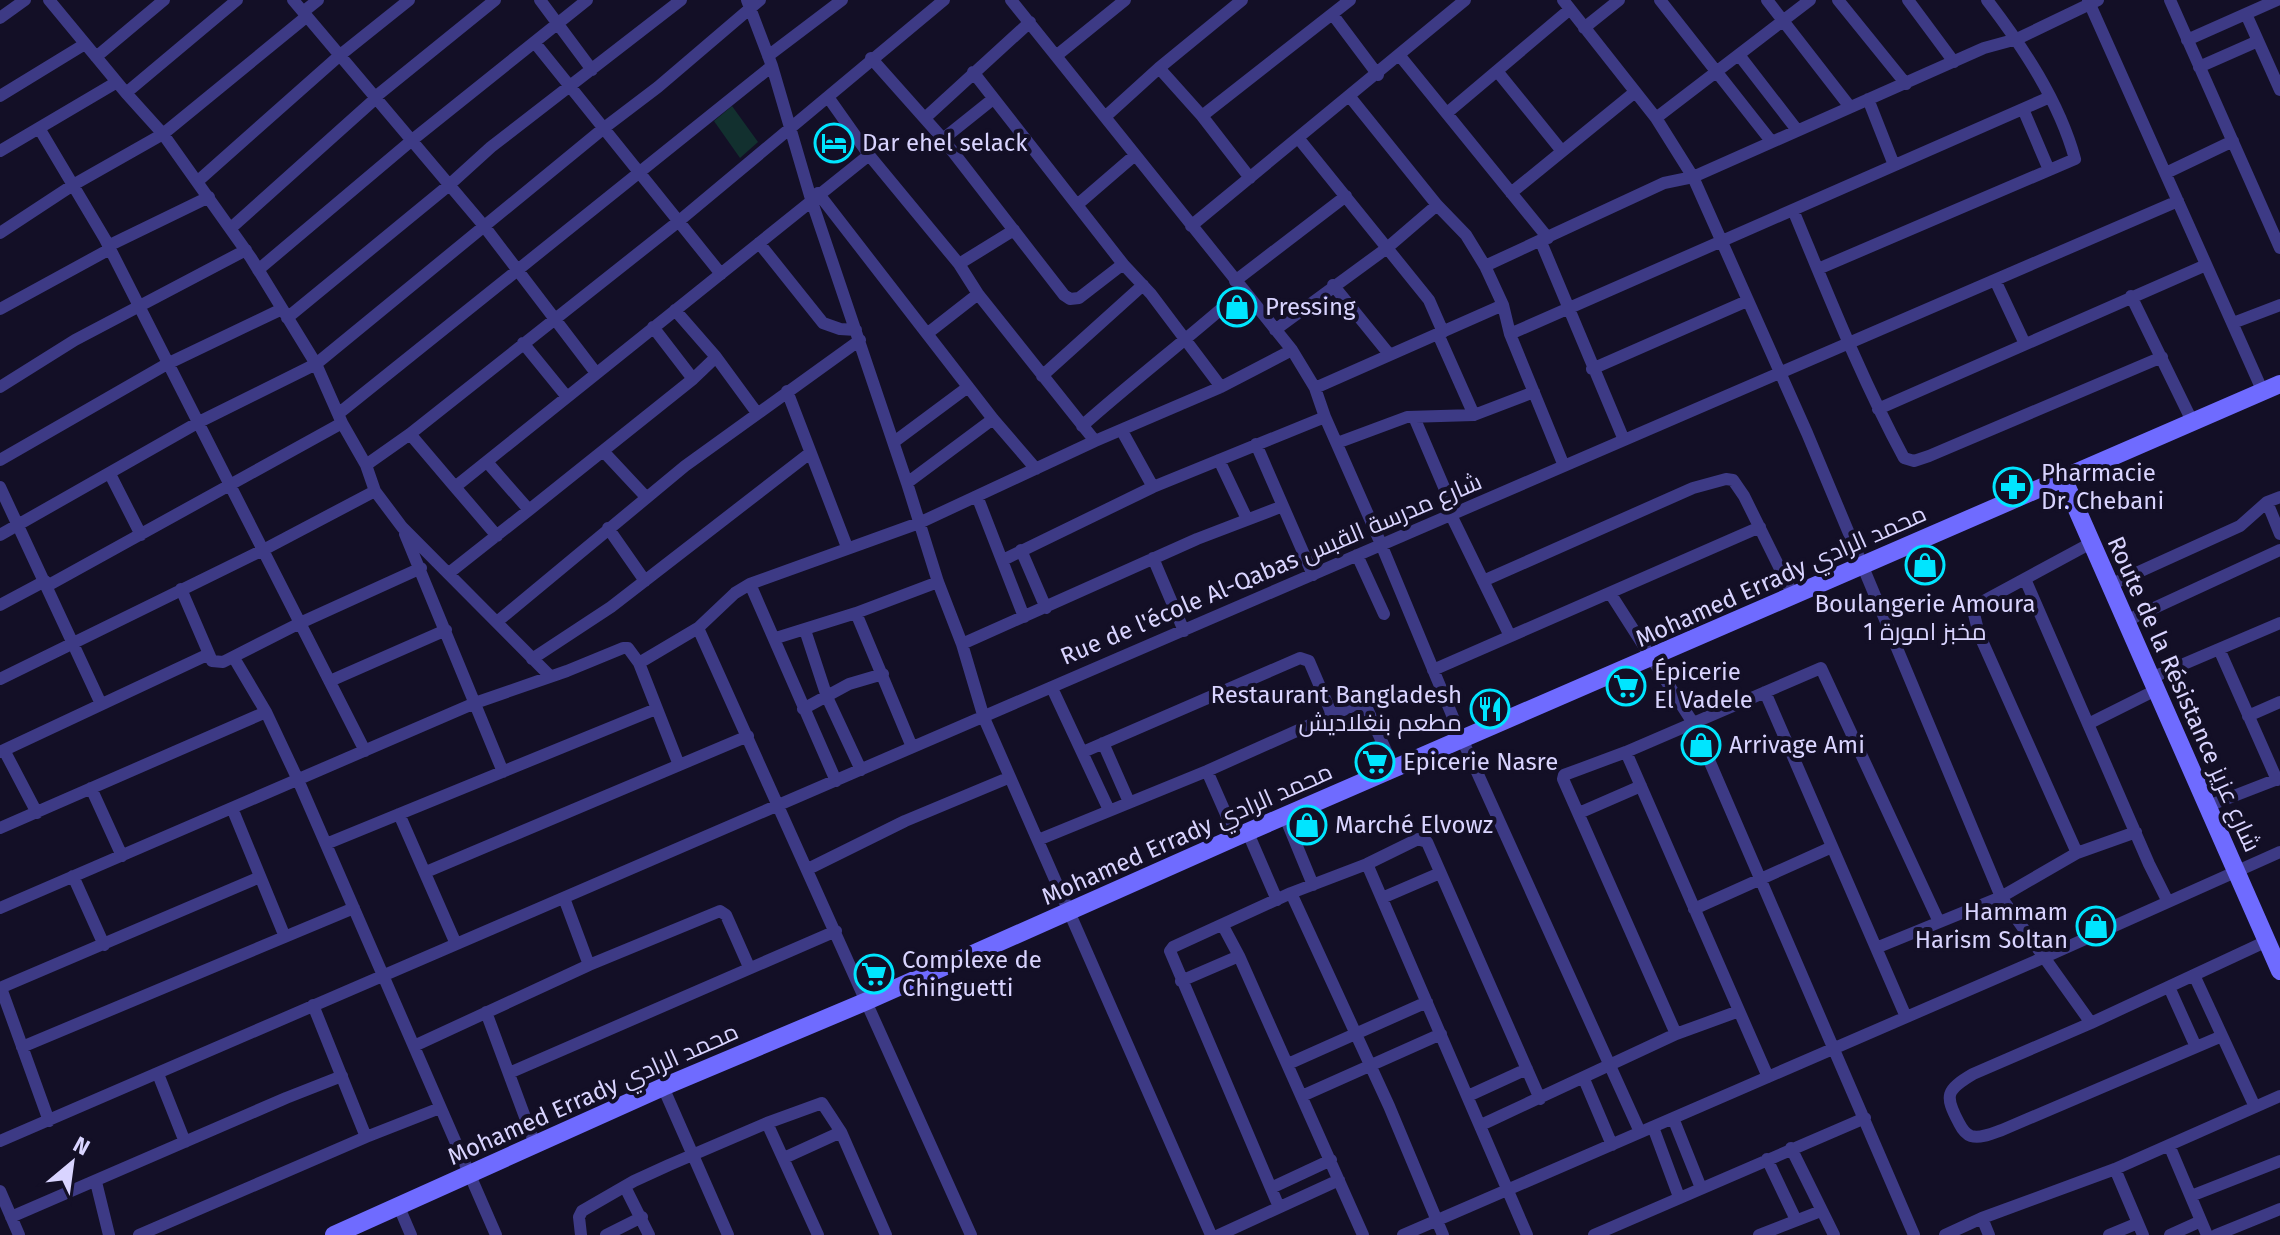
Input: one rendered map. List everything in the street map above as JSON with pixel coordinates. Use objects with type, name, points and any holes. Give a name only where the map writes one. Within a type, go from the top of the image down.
[{"type":"street","points":[[0,18],[25,0]]},
{"type":"street","points":[[96,57],[164,0]]},
{"type":"street","points":[[126,93],[237,0]]},
{"type":"street","points":[[293,0],[484,226],[596,373]]},
{"type":"street","points":[[0,233],[73,185],[163,134],[318,0]]},
{"type":"street","points":[[198,181],[339,56],[409,0]]},
{"type":"street","points":[[231,228],[374,98],[495,0]]},
{"type":"street","points":[[540,0],[592,70]]},
{"type":"street","points":[[258,270],[411,141],[587,0]]},
{"type":"street","points":[[0,460],[167,364],[285,313],[448,186],[491,147],[681,0]]},
{"type":"street","points":[[0,605],[141,535],[340,418],[640,173],[842,0]]},
{"type":"street","points":[[366,465],[410,434],[679,221],[944,0]]},
{"type":"street","points":[[1011,0],[1292,350],[1315,388],[1462,739],[1611,1065],[1679,1197]]},
{"type":"street","points":[[1056,56],[1107,5],[1125,0]]},
{"type":"street","points":[[1105,117],[1242,0]]},
{"type":"street","points":[[1202,116],[1350,0]]},
{"type":"street","points":[[1191,226],[1378,75],[1465,0]]},
{"type":"street","points":[[1584,28],[1619,0]]},
{"type":"street","points":[[1660,0],[1771,141]]},
{"type":"street","points":[[1767,0],[1850,107]]},
{"type":"street","points":[[1656,118],[1810,0]]},
{"type":"street","points":[[1838,0],[1906,84]]},
{"type":"street","points":[[1908,0],[1954,62]]},
{"type":"street","points":[[1818,269],[2075,159],[2050,97],[2017,39],[1987,0]]},
{"type":"street","points":[[2170,0],[2280,248]]},
{"type":"street","points":[[2187,40],[2277,0]]},
{"type":"street","points":[[1485,266],[1664,183],[1693,177],[1984,48],[2017,39],[2092,1],[2206,265],[2233,323],[2272,388]]},
{"type":"street","points":[[57,3],[85,44],[163,134],[246,250],[316,364],[340,418],[366,465],[375,491],[402,527],[549,675]]},
{"type":"street","points":[[0,535],[199,422],[316,364],[658,87],[753,3],[789,130],[815,196],[984,718],[1211,1235]]},
{"type":"street","points":[[1447,113],[1497,71],[1566,5],[1656,118],[1693,177],[1807,433],[2001,897],[2091,1023]]},
{"type":"street","points":[[2246,14],[2280,90]]},
{"type":"street","points":[[1333,15],[1378,75]]},
{"type":"street","points":[[925,118],[1030,22]]},
{"type":"street","points":[[2199,67],[2258,41]]},
{"type":"street","points":[[535,43],[721,274]]},
{"type":"street","points":[[0,96],[85,44]]},
{"type":"street","points":[[1739,55],[1797,130]]},
{"type":"street","points":[[1400,56],[1511,193],[1544,240],[1592,369],[1624,440]]},
{"type":"street","points":[[871,58],[943,139],[1070,299],[1079,298],[1123,264]]},
{"type":"street","points":[[1159,68],[1202,116],[1250,178]]},
{"type":"street","points":[[1497,71],[1561,150]]},
{"type":"street","points":[[973,72],[1221,387]]},
{"type":"street","points":[[0,151],[117,82]]},
{"type":"street","points":[[1511,193],[1635,92]]},
{"type":"street","points":[[828,97],[869,155],[959,264],[978,294],[1095,441]]},
{"type":"street","points":[[1350,97],[1437,205],[1466,235],[1485,266],[1503,305],[1510,334],[1564,466]]},
{"type":"street","points":[[1510,334],[2050,97]]},
{"type":"street","points":[[943,139],[993,99]]},
{"type":"street","points":[[1868,99],[1894,165]]},
{"type":"street","points":[[2023,109],[2049,170]]},
{"type":"street","points":[[39,128],[109,247],[365,751]]},
{"type":"street","points":[[1299,139],[1429,300],[1474,415]]},
{"type":"street","points":[[2166,173],[2233,141]]},
{"type":"street","points":[[455,487],[869,155]]},
{"type":"street","points":[[1077,205],[1135,155]]},
{"type":"street","points":[[815,196],[1036,469]]},
{"type":"street","points":[[1082,426],[1135,379],[1186,340],[1239,286],[1346,196]]},
{"type":"street","points":[[0,309],[109,247],[209,197]]},
{"type":"street","name":"Rue de l'école Al-Qabas شارع مدرسة القبس","points":[[0,1141],[2178,201]]},
{"type":"street","points":[[1275,330],[1387,248],[1437,205]]},
{"type":"street","points":[[1793,210],[1847,343],[1904,458],[1914,461],[2162,357]]},
{"type":"street","points":[[959,264],[1014,230]]},
{"type":"street","points":[[759,243],[823,323],[858,335]]},
{"type":"street","points":[[0,387],[75,340],[246,250]]},
{"type":"street","points":[[1878,409],[2206,265]]},
{"type":"street","points":[[1995,280],[2025,344]]},
{"type":"street","points":[[1042,376],[1143,285]]},
{"type":"street","points":[[1333,285],[1389,354]]},
{"type":"street","points":[[928,333],[978,294]]},
{"type":"street","points":[[2131,296],[2193,423]]},
{"type":"street","points":[[1592,369],[1747,301]]},
{"type":"street","points":[[1315,388],[1503,305]]},
{"type":"street","points":[[2233,323],[2280,305]]},
{"type":"street","points":[[675,310],[716,357],[757,413]]},
{"type":"street","points":[[653,327],[693,379]]},
{"type":"street","points":[[498,621],[646,497],[858,335]]},
{"type":"street","points":[[523,343],[567,397]]},
{"type":"street","points":[[639,663],[698,628],[735,593],[750,584],[919,523],[1095,441],[1221,387],[1292,350]]},
{"type":"street","points":[[449,573],[693,379],[716,357]]},
{"type":"street","points":[[894,442],[968,387]]},
{"type":"street","name":"Mohamed Errady محمد الرادي","points":[[334,1235],[663,1087],[1070,913],[1242,835],[2272,388]]},
{"type":"street","points":[[787,391],[847,547]]},
{"type":"street","points":[[1337,443],[1414,417],[1474,415],[1534,392]]},
{"type":"street","points":[[1003,560],[1153,487],[1325,417]]},
{"type":"street","points":[[1414,417],[1433,456],[1453,514],[1510,636]]},
{"type":"street","points":[[907,483],[993,419]]},
{"type":"street","points":[[1122,431],[1153,487]]},
{"type":"street","points":[[410,434],[497,536]]},
{"type":"street","points":[[1256,444],[1313,575]]},
{"type":"street","points":[[603,451],[646,497]]},
{"type":"street","points":[[532,659],[611,607],[810,453]]},
{"type":"street","points":[[1219,460],[1247,519]]},
{"type":"street","points":[[487,462],[529,510]]},
{"type":"street","points":[[110,474],[141,535]]},
{"type":"street","points":[[1483,581],[1693,488],[1726,479],[1733,480],[1739,487],[1794,597]]},
{"type":"street","name":"Route de la Résistance شارع عزيز","points":[[2064,480],[2280,969]]},
{"type":"street","points":[[0,487],[101,704]]},
{"type":"street","points":[[0,679],[265,549],[375,491]]},
{"type":"street","points":[[977,496],[1024,617]]},
{"type":"street","points":[[2110,585],[2240,526],[2267,502],[2280,497]]},
{"type":"street","points":[[2267,502],[2280,534]]},
{"type":"street","points":[[962,644],[1153,558],[1283,506]]},
{"type":"street","points":[[402,527],[503,772]]},
{"type":"street","points":[[1433,670],[1760,527]]},
{"type":"street","points":[[608,528],[645,581]]},
{"type":"street","points":[[2077,853],[1991,662],[1974,614],[1980,603],[2091,543]]},
{"type":"street","points":[[1021,550],[1046,608]]},
{"type":"street","points":[[2126,621],[2280,550]]},
{"type":"street","points":[[1357,555],[1384,614]]},
{"type":"street","points":[[1153,558],[1184,631]]},
{"type":"street","points":[[181,589],[212,661],[217,662],[234,658],[300,623],[421,568]]},
{"type":"street","points":[[2025,579],[2168,902]]},
{"type":"street","points":[[776,638],[856,613],[938,582]]},
{"type":"street","points":[[750,584],[836,781]]},
{"type":"street","points":[[1610,593],[1693,723],[1914,1235]]},
{"type":"street","points":[[856,613],[912,747]]},
{"type":"street","points":[[2088,724],[2219,649],[2280,623]]},
{"type":"street","points":[[698,628],[971,1235]]},
{"type":"street","points":[[330,681],[446,630]]},
{"type":"street","points":[[805,630],[827,697],[861,770]]},
{"type":"street","points":[[0,908],[475,703],[627,647],[639,663],[679,765]]},
{"type":"street","points":[[2208,806],[2278,779],[2219,649]]},
{"type":"street","points":[[37,813],[2,751],[209,654]]},
{"type":"street","points":[[234,658],[266,712],[298,780],[496,1235]]},
{"type":"street","points":[[1083,752],[1300,658],[1309,661],[1333,717]]},
{"type":"street","points":[[1676,1034],[1564,775],[1626,752],[1821,668],[1939,922]]},
{"type":"street","points":[[803,709],[849,684],[883,674]]},
{"type":"street","points":[[1052,688],[1109,810]]},
{"type":"street","points":[[1765,692],[1906,1017]]},
{"type":"street","points":[[1038,840],[1364,703],[1394,769]]},
{"type":"street","points":[[2248,716],[2277,703],[2280,717]]},
{"type":"street","points":[[326,844],[656,709]]},
{"type":"street","points":[[0,828],[266,712]]},
{"type":"street","points":[[426,872],[748,736]]},
{"type":"street","points":[[1103,743],[1129,802]]},
{"type":"street","points":[[1626,752],[1768,1077]]},
{"type":"street","points":[[1207,771],[1277,900]]},
{"type":"street","points":[[808,869],[905,821],[1008,778]]},
{"type":"street","points":[[1579,813],[1641,786]]},
{"type":"street","points":[[91,788],[122,856]]},
{"type":"street","points":[[232,808],[285,937]]},
{"type":"street","points":[[399,814],[456,944]]},
{"type":"street","points":[[1285,817],[1313,885]]},
{"type":"street","points":[[1876,948],[2001,897],[2077,853],[2136,832]]},
{"type":"street","points":[[1279,1207],[1170,956],[1173,947],[1418,839],[1427,842],[1540,1099]]},
{"type":"street","points":[[1694,909],[1832,847]]},
{"type":"street","points":[[1403,1235],[2280,852]]},
{"type":"street","points":[[1367,864],[1527,1235]]},
{"type":"street","points":[[1382,898],[1440,873]]},
{"type":"street","points":[[73,876],[104,945]]},
{"type":"street","points":[[49,1121],[0,988],[260,877]]},
{"type":"street","points":[[1291,893],[1389,1106],[1443,1235]]},
{"type":"street","points":[[564,898],[589,965]]},
{"type":"street","points":[[22,1047],[354,908]]},
{"type":"street","points":[[414,1046],[589,965],[720,911],[726,915],[749,967]]},
{"type":"street","points":[[1223,926],[1363,1235]]},
{"type":"street","points":[[509,1073],[836,931]]},
{"type":"street","points":[[2222,1036],[1979,1137],[1969,1136],[1963,1130],[1949,1104],[1948,1097],[1956,1084],[1973,1074],[2267,941]]},
{"type":"street","points":[[1181,981],[1239,956]]},
{"type":"street","points":[[2194,975],[2255,1107]]},
{"type":"street","points":[[2169,987],[2196,1047]]},
{"type":"street","points":[[1288,1064],[1427,1002]]},
{"type":"street","points":[[313,1005],[366,1137]]},
{"type":"street","points":[[1481,1125],[1676,1034],[1739,1011]]},
{"type":"street","points":[[486,1012],[535,1144]]},
{"type":"street","points":[[1302,1096],[1441,1034]]},
{"type":"street","points":[[1468,1096],[1527,1069]]},
{"type":"street","points":[[158,1074],[185,1142]]},
{"type":"street","points":[[11,1217],[342,1076]]},
{"type":"street","points":[[1584,1079],[1612,1145]]},
{"type":"street","points":[[663,1087],[728,1235]]},
{"type":"street","points":[[1945,1235],[1982,1218],[2115,1169],[2280,1096]]},
{"type":"street","points":[[581,1235],[579,1217],[582,1211],[625,1187],[767,1123],[822,1103],[841,1132],[886,1235]]},
{"type":"street","points":[[139,1235],[440,1108]]},
{"type":"street","points":[[1673,1118],[1701,1188]]},
{"type":"street","points":[[1594,1235],[1865,1118]]},
{"type":"street","points":[[767,1123],[818,1235]]},
{"type":"street","points":[[784,1158],[841,1132]]},
{"type":"street","points":[[2169,1145],[2207,1235]]},
{"type":"street","points":[[1791,1148],[1834,1235]]},
{"type":"street","points":[[1767,1159],[1796,1220]]},
{"type":"street","points":[[1271,1188],[1331,1160]]},
{"type":"street","points":[[2191,1196],[2280,1161]]},
{"type":"street","points":[[2109,1235],[2141,1229],[2115,1169]]},
{"type":"street","points":[[1219,1235],[1339,1180]]},
{"type":"street","points":[[96,1182],[109,1235]]},
{"type":"street","points":[[625,1187],[649,1235]]},
{"type":"street","points":[[0,1191],[19,1235]]},
{"type":"street","points":[[399,1207],[411,1235]]},
{"type":"street","points":[[2216,1235],[2280,1209]]},
{"type":"street","points":[[1759,1235],[1821,1211]]},
{"type":"street","points":[[606,1235],[642,1217]]},
{"type":"street","points":[[1982,1218],[1989,1235]]},
{"type":"street","points":[[2172,1234],[2201,1221]]},
{"type":"green space","points":[[732,106],[758,142],[740,158],[714,121]]},
{"type":"place","name":"Dar ehel selack","points":[[834,143]]},
{"type":"place","name":"Pressing","points":[[1237,307]]},
{"type":"place","name":"Pharmacie Dr. Chebani","points":[[2013,487]]},
{"type":"place","name":"Boulangerie Amoura 1 مخبز امورة","points":[[1925,565]]},
{"type":"place","name":"Épicerie El Vadele","points":[[1626,686]]},
{"type":"place","name":"Restaurant Bangladesh مطعم بنغلاديش","points":[[1490,709]]},
{"type":"place","name":"Arrivage Ami","points":[[1701,745]]},
{"type":"place","name":"Epicerie Nasre","points":[[1375,762]]},
{"type":"place","name":"Marché Elvowz","points":[[1307,825]]},
{"type":"place","name":"Hammam Harism Soltan","points":[[2096,926]]},
{"type":"place","name":"Complexe de Chinguetti","points":[[874,974]]}]
